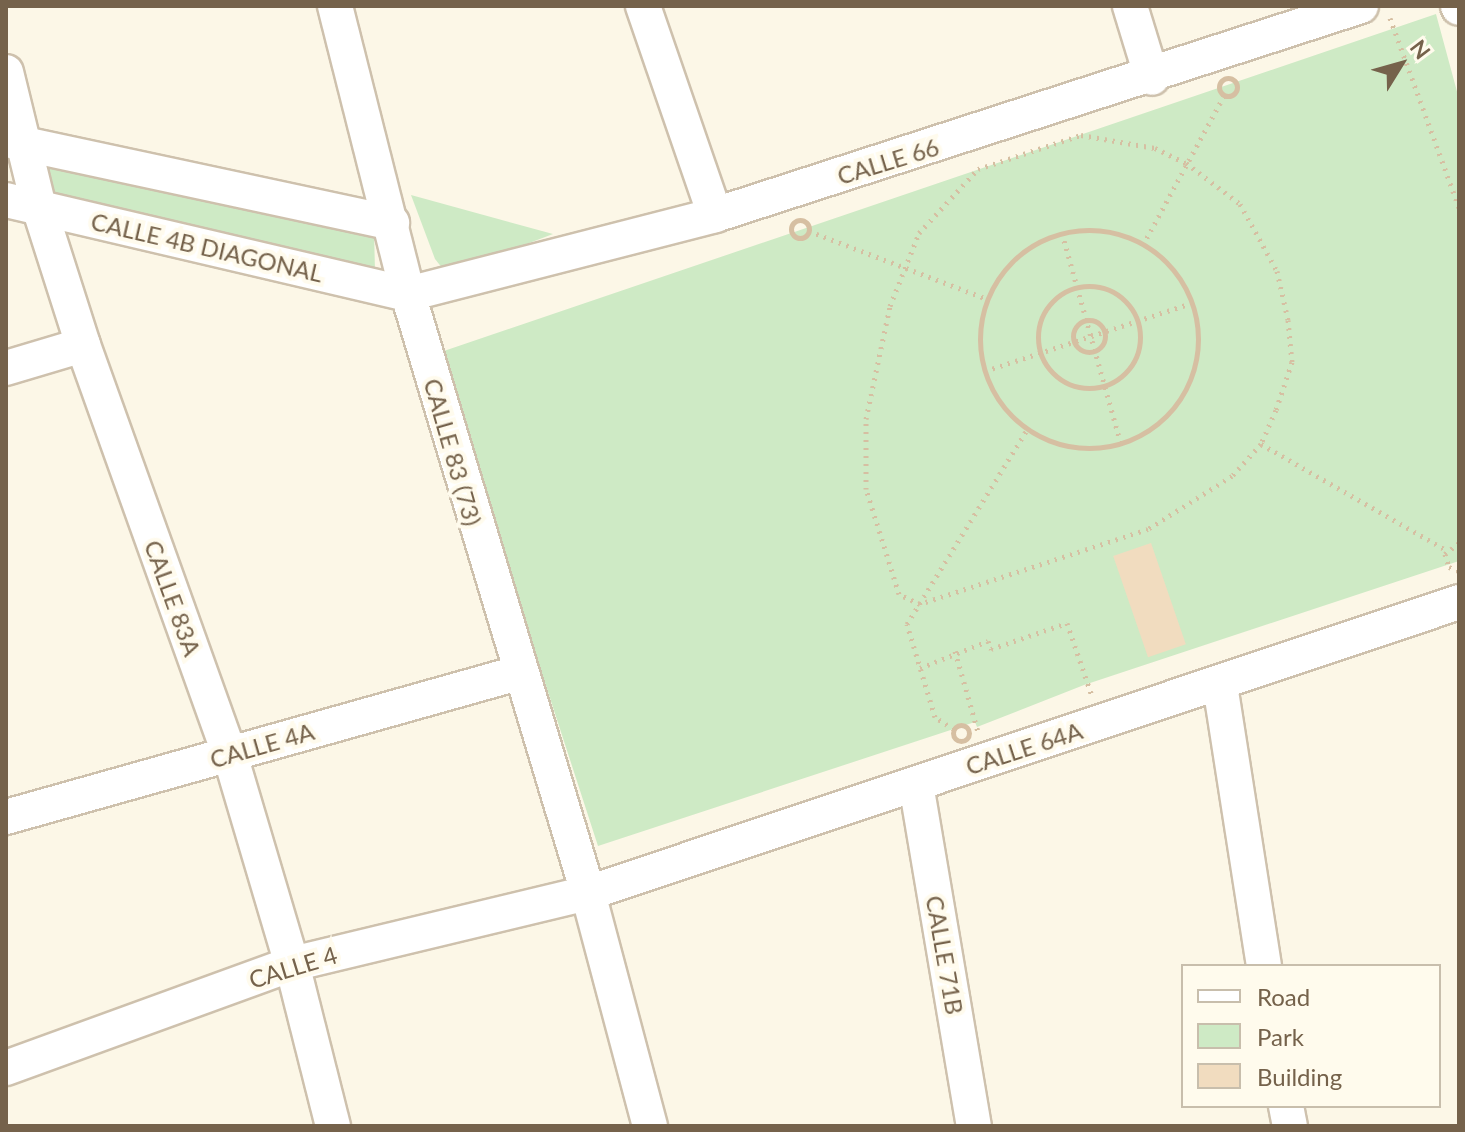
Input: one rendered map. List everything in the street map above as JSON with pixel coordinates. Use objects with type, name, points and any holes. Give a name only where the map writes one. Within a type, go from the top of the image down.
[{"type":"street","name":"CALLE 83 (73)","points":[[335,6],[408,294],[518,673],[588,893],[650,1126]]},
{"type":"street","points":[[643,6],[715,215]]},
{"type":"street","points":[[1130,6],[1152,78]]},
{"type":"street","name":"CALLE 66","points":[[408,294],[715,215],[1152,78],[1376,12]]},
{"type":"street","name":"CALLE 83A","points":[[6,72],[14,141],[39,207],[83,345],[230,755],[292,964],[333,1126]]},
{"type":"street","points":[[14,141],[392,223]]},
{"type":"street","name":"CALLE 4B DIAGONAL","points":[[6,200],[408,294]]},
{"type":"street","points":[[6,368],[83,345]]},
{"type":"street","name":"CALLE 64A","points":[[588,893],[1220,685],[1459,602]]},
{"type":"street","name":"CALLE 4A","points":[[6,817],[518,673]]},
{"type":"street","points":[[1220,685],[1264,964]]},
{"type":"street","name":"CALLE 71B","points":[[916,784],[974,1126]]},
{"type":"street","name":"CALLE 4","points":[[6,1068],[292,964],[588,893]]},
{"type":"path","points":[[1376,12],[1459,208]]},
{"type":"path","points":[[1143,245],[1224,96]]},
{"type":"path","points":[[1081,135],[1155,148],[1186,163],[1240,204],[1277,271],[1292,362],[1261,444],[1232,476],[1148,529],[920,604],[899,594],[866,489],[863,455],[873,376],[919,233],[978,169],[1081,135]]},
{"type":"path","points":[[1089,230],[1143,245],[1164,260],[1192,303],[1198,334],[1195,364],[1184,393],[1157,424],[1121,444],[1086,449],[1027,430],[998,400],[985,371],[980,335],[987,299],[1004,269],[1030,247],[1062,233],[1089,230]]},
{"type":"path","points":[[809,231],[987,299]]},
{"type":"path","points":[[1062,233],[1121,444]]},
{"type":"path","points":[[1092,286],[1120,297],[1137,321],[1140,337],[1134,360],[1119,379],[1105,386],[1089,389],[1059,378],[1040,352],[1038,336],[1045,312],[1062,294],[1077,288],[1092,286]]},
{"type":"path","points":[[985,371],[1192,303]]},
{"type":"path","points":[[1095,351],[1080,350],[1074,342],[1075,328],[1086,320],[1096,321],[1104,332]]},
{"type":"path","points":[[1095,351],[1104,332]]},
{"type":"path","points":[[954,729],[935,717],[907,624],[1027,430]]},
{"type":"path","points":[[1261,444],[1446,550]]},
{"type":"path","points":[[1446,550],[1459,543]]},
{"type":"path","points":[[1446,550],[1446,563],[1459,571]]},
{"type":"path","points":[[920,668],[955,651],[988,641],[991,649],[1067,623],[1094,701],[1080,706]]},
{"type":"path","points":[[955,651],[981,743]]},
{"type":"green space","points":[[1436,14],[1459,99],[1459,561],[1084,685],[977,727],[975,722],[598,846],[438,353]]},
{"type":"green space","points":[[44,158],[374,231],[375,271],[56,205]]},
{"type":"green space","points":[[411,195],[553,234],[447,274],[435,259]]},
{"type":"building","points":[[1151,543],[1186,644],[1148,657],[1113,556]]}]
